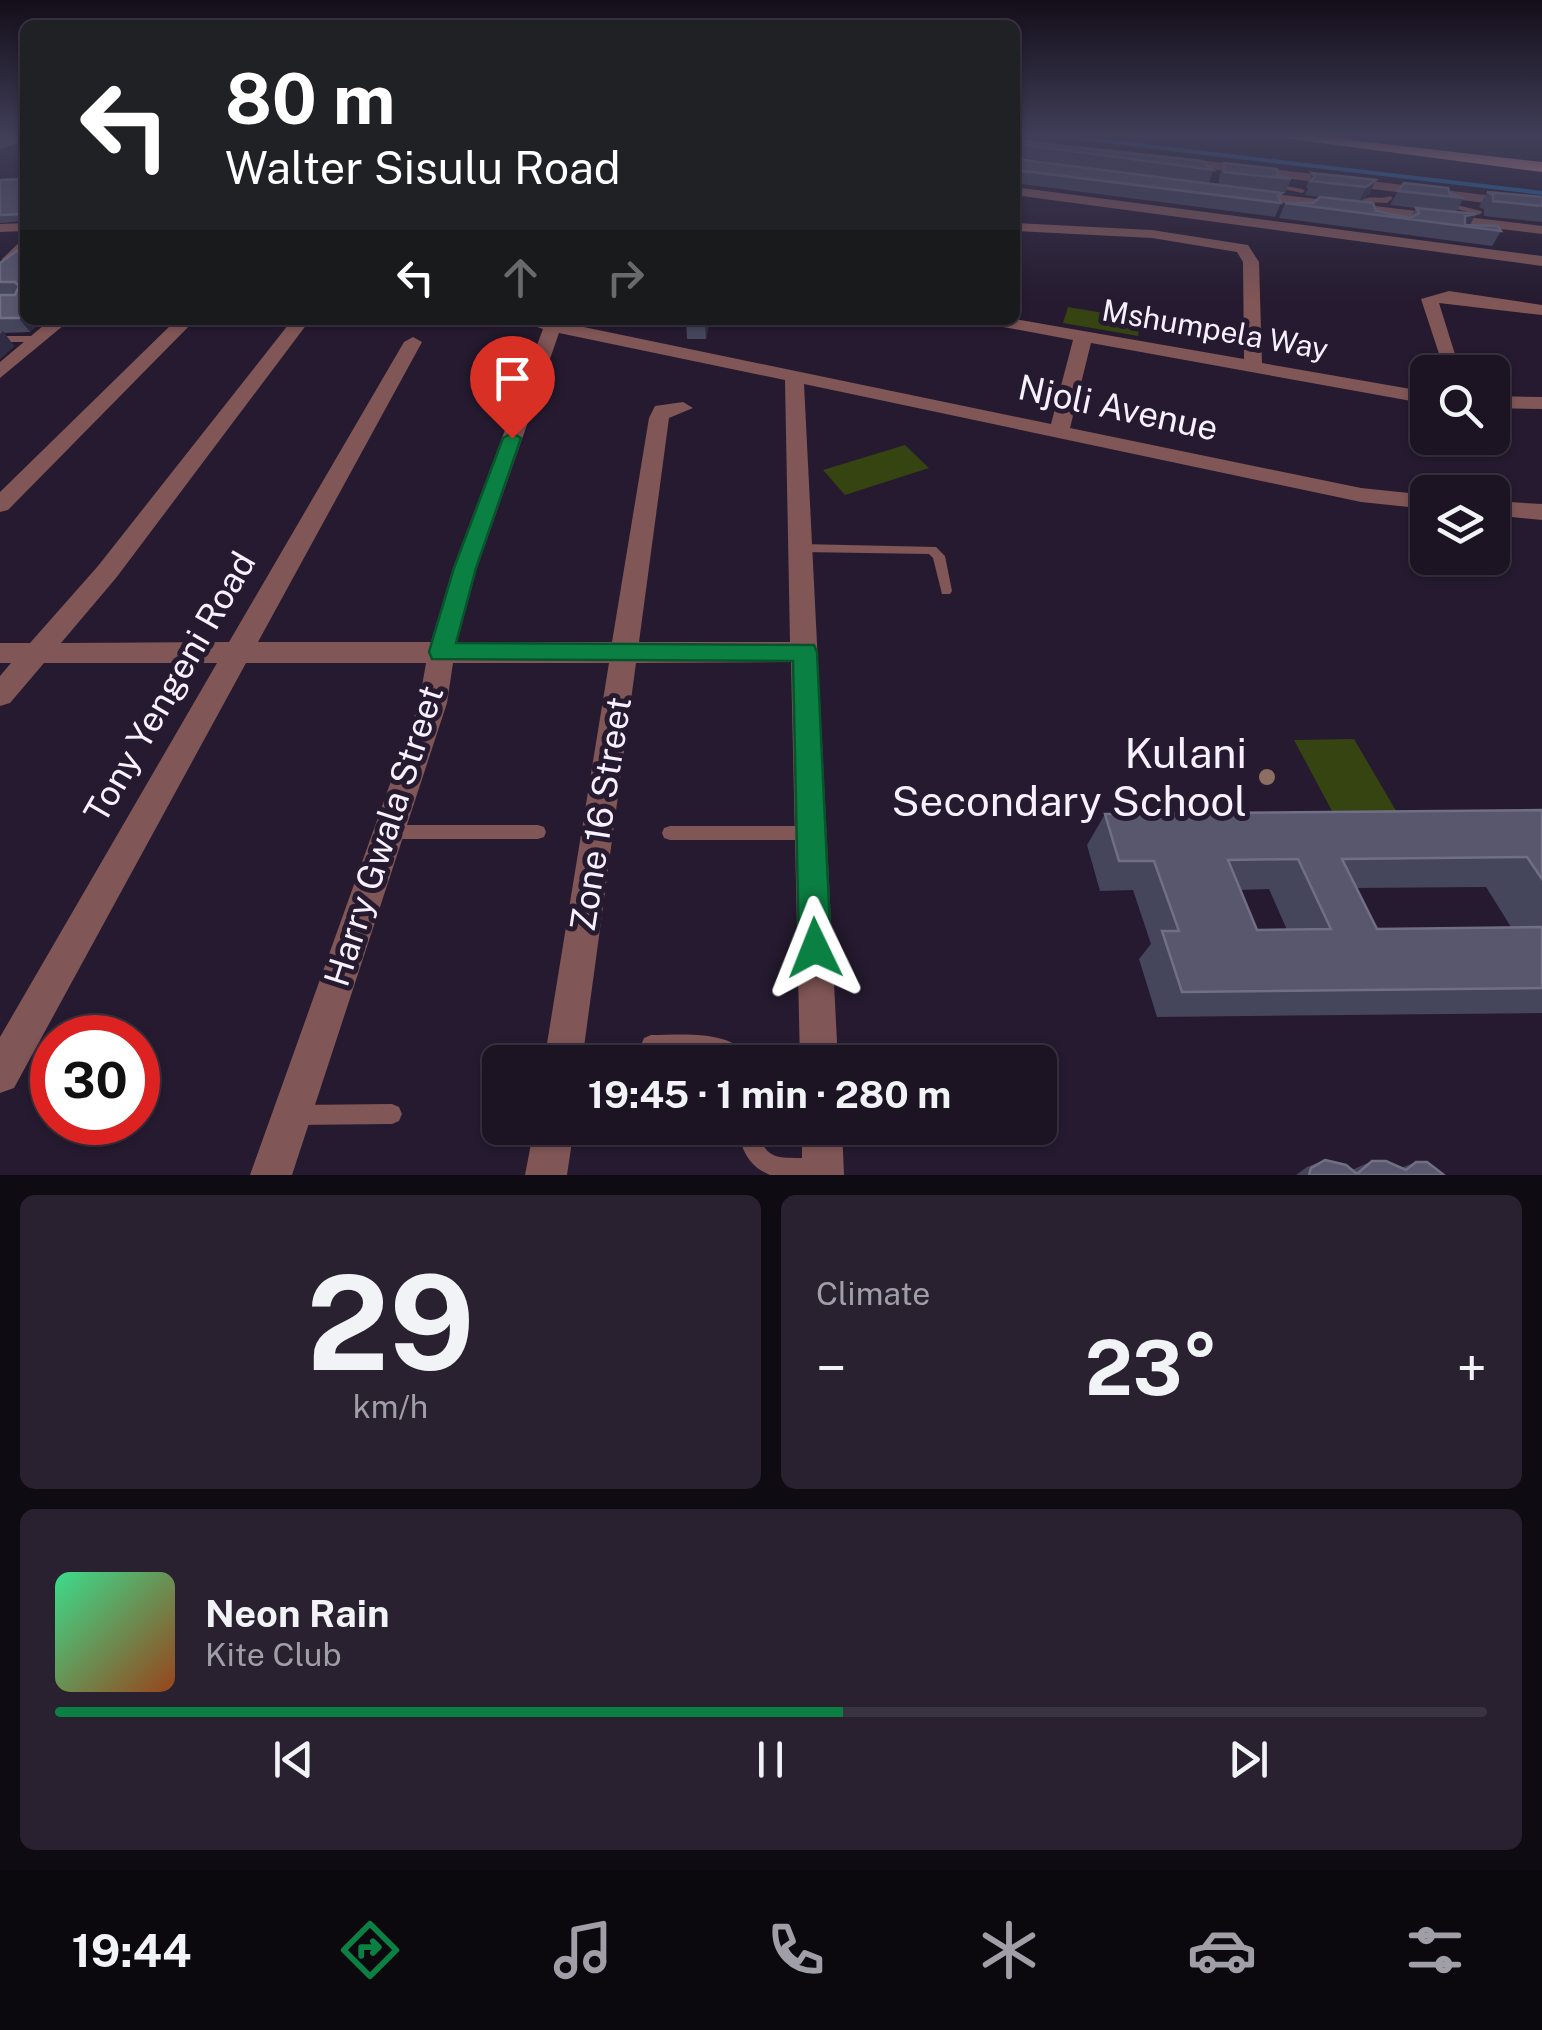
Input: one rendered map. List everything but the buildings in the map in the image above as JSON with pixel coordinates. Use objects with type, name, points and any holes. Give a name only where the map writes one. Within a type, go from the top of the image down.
[{"type":"street","points":[[1020,192],[1103,196],[1252,224],[1542,261]]},
{"type":"street","points":[[1236,192],[1249,196]]},
{"type":"street","points":[[1243,248],[1252,224],[1249,192]]},
{"type":"street","points":[[1296,192],[1336,205],[1366,203],[1407,192]]},
{"type":"street","points":[[1181,213],[1180,197],[1309,192]]},
{"type":"street","points":[[1333,192],[1344,236]]},
{"type":"street","points":[[1348,192],[1366,203],[1425,216],[1542,230]]},
{"type":"street","points":[[1415,192],[1439,248]]},
{"type":"street","points":[[1427,192],[1541,207]]},
{"type":"street","points":[[1303,195],[1311,232]]},
{"type":"street","points":[[1470,198],[1500,256]]},
{"type":"street","points":[[1505,202],[1542,261]]},
{"type":"street","points":[[1366,203],[1378,240]]},
{"type":"street","points":[[1020,227],[1152,234],[1243,248]]},
{"type":"street","points":[[4,265],[20,243]]},
{"type":"street","points":[[1243,248],[1251,262],[1253,366]]},
{"type":"street","points":[[1446,355],[1429,299],[1449,296],[1542,310]]},
{"type":"street","points":[[0,372],[55,325]]},
{"type":"street","points":[[0,505],[181,325]]},
{"type":"street","points":[[0,694],[142,528],[297,325]]},
{"type":"street","name":"Njoli Avenue","points":[[548,325],[1376,498],[1410,501]]},
{"type":"street","name":"Mshumpela Way","points":[[1019,325],[1410,395]]},
{"type":"street","name":"Harry Gwala Street","points":[[272,1175],[433,703],[441,652],[465,568],[553,326]]},
{"type":"street","points":[[1059,431],[1083,337]]},
{"type":"street","name":"Tony Yengeni Road","points":[[0,1074],[413,342]]},
{"type":"street","points":[[794,377],[819,1045]]},
{"type":"street","points":[[1510,403],[1542,404]]},
{"type":"street","name":"Zone 16 Street","points":[[566,1045],[660,414],[662,410],[683,408]]},
{"type":"street","points":[[1510,509],[1542,512]]},
{"type":"street","points":[[0,652],[805,652]]},
{"type":"street","points":[[546,1175],[551,1145]]},
{"type":"street","points":[[822,1145],[823,1172]]},
{"type":"lane","points":[[1294,192],[1303,195]]},
{"type":"lane","points":[[1284,210],[1303,195]]},
{"type":"lane","points":[[1366,203],[1387,202],[1390,198]]},
{"type":"lane","points":[[1366,203],[1400,224]]},
{"type":"lane","points":[[1445,204],[1484,224]]},
{"type":"lane","points":[[1467,233],[1484,224]]},
{"type":"lane","points":[[0,339],[39,339]]},
{"type":"lane","points":[[801,548],[932,550],[939,556],[946,591]]},
{"type":"lane","points":[[388,832],[538,832]]},
{"type":"lane","points":[[670,833],[811,833]]},
{"type":"lane","points":[[292,1115],[392,1114]]},
{"type":"lane","points":[[752,1145],[756,1157],[768,1167],[823,1172]]},
{"type":"green space","points":[[1068,307],[1140,319],[1138,336],[1063,323]]},
{"type":"green space","points":[[905,445],[929,468],[845,495],[823,470]]},
{"type":"green space","points":[[1354,739],[1412,838],[1347,839],[1294,740]]},
{"type":"waterway","points":[[1532,192],[1542,193]]},
{"type":"place","name":"Kulani Secondary School","points":[[1267,777]]},
{"type":"route","points":[[512,438],[465,568],[441,652],[805,652],[815,948]]}]
